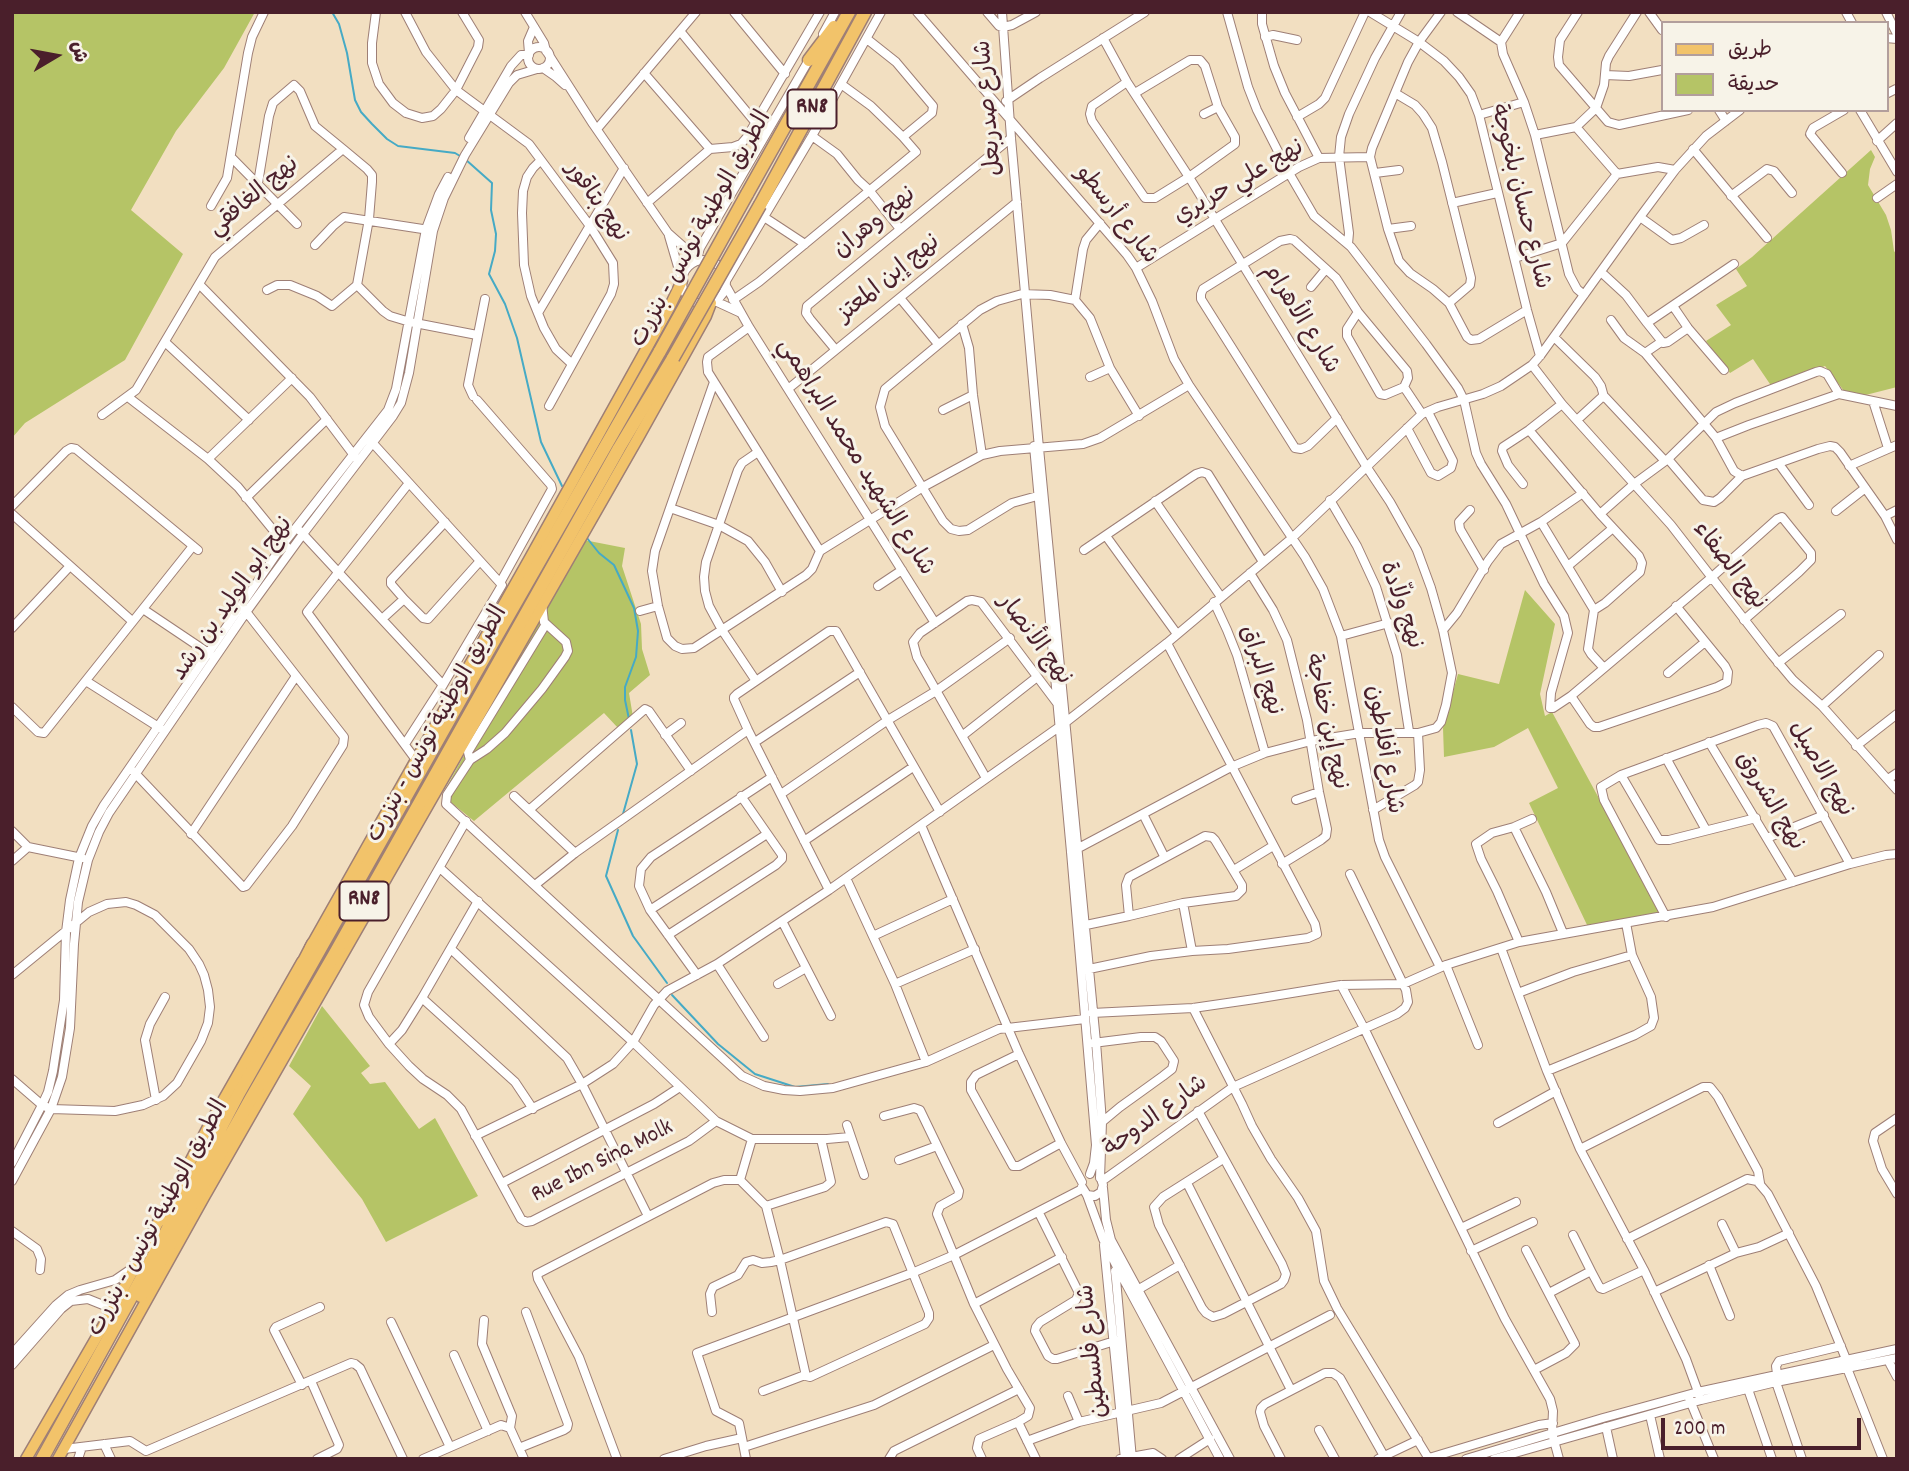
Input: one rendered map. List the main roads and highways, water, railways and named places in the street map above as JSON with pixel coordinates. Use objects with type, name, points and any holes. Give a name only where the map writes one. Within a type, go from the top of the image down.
[{"type":"highway","name":"RN8","points":[[809,60],[843,12]]},
{"type":"highway","name":"الطريق الوطنية تونس - بنزرت","points":[[41,1459],[58,1449],[145,1272],[238,1096],[849,12]]},
{"type":"highway","name":"الطريق الوطنية تونس - بنزرت","points":[[51,1459],[525,614],[673,358],[762,211],[865,12]]},
{"type":"highway","name":"RN8","points":[[334,955],[416,826]]},
{"type":"highway","name":"RN8","points":[[238,1096],[313,944]]},
{"type":"highway","name":"RN8","points":[[220,1168],[302,1009]]},
{"type":"highway","points":[[160,1220],[238,1096]]},
{"type":"main road","points":[[26,1459],[113,1309],[208,1127],[416,760],[682,280]]},
{"type":"main road","points":[[58,1449],[713,302]]},
{"type":"waterway","points":[[332,12],[339,24],[355,100],[361,112],[387,139],[398,146],[455,153],[460,156]]},
{"type":"waterway","points":[[465,159],[492,183],[491,210],[496,234],[489,274],[505,304],[517,338],[541,442],[562,486]]},
{"type":"waterway","points":[[587,538],[599,553],[614,565],[634,608],[638,631],[636,657],[625,687],[629,719]]},
{"type":"waterway","points":[[623,814],[637,764],[631,730]]},
{"type":"waterway","points":[[618,830],[606,876],[633,936],[667,983]]},
{"type":"waterway","points":[[672,995],[718,1044],[755,1074],[795,1087],[828,1084]]}]
